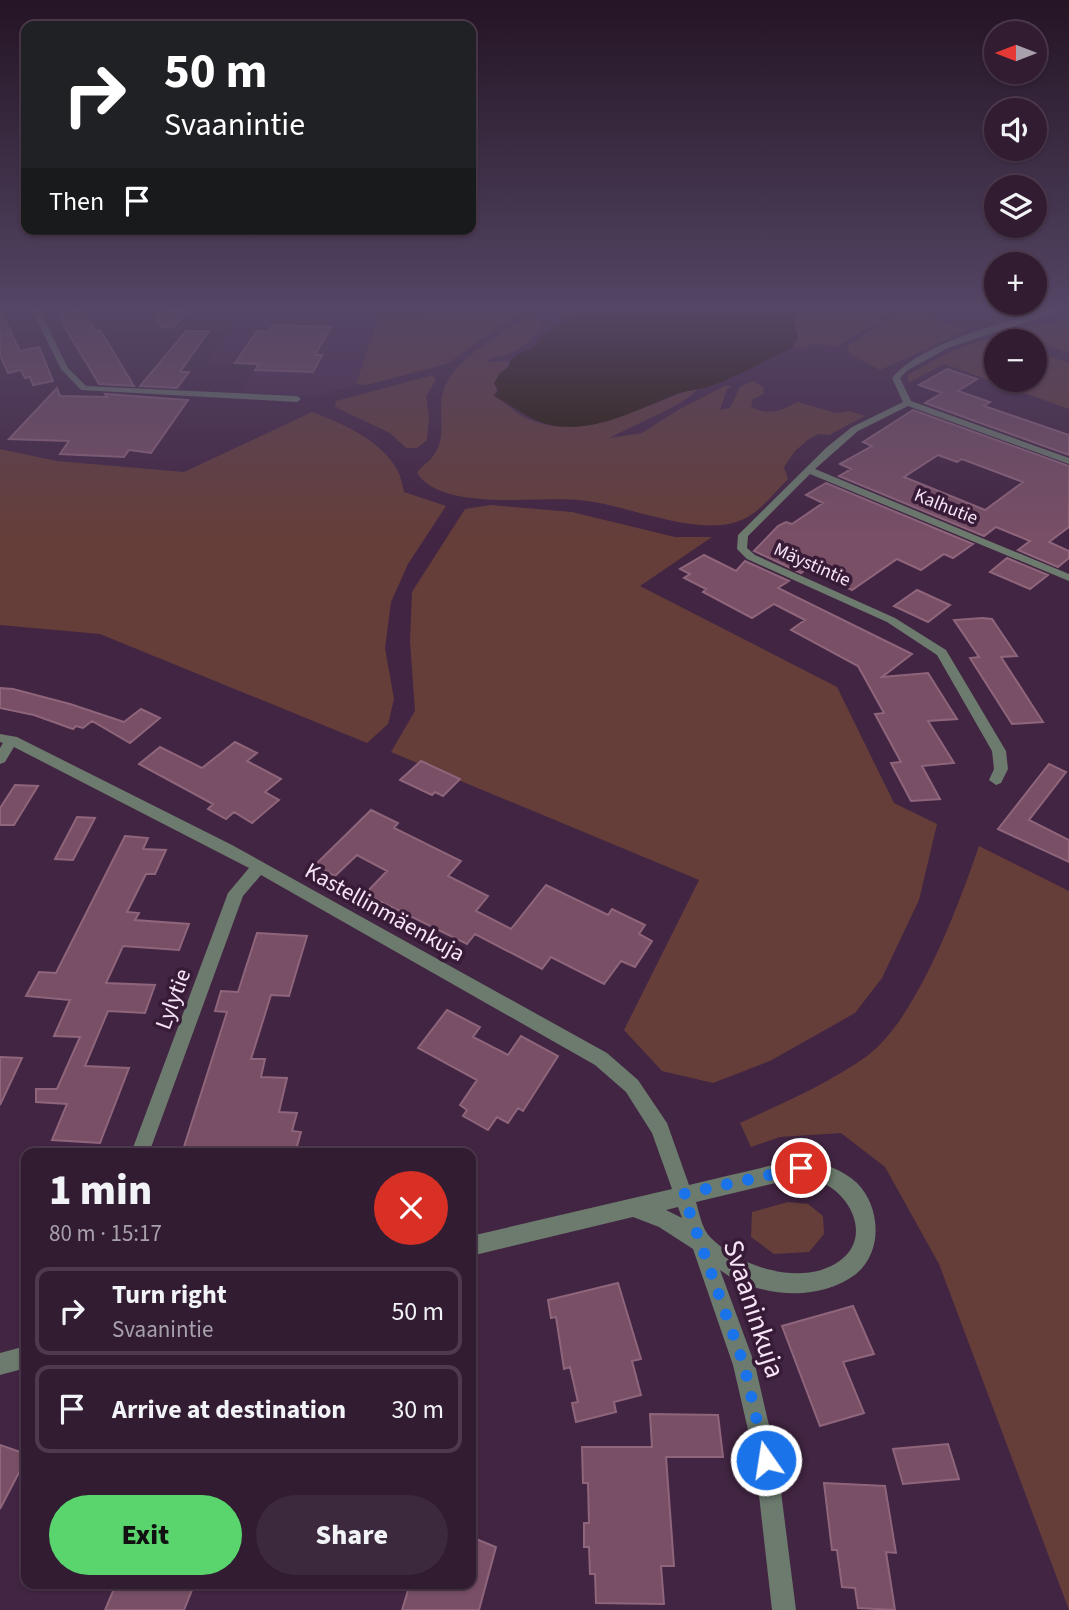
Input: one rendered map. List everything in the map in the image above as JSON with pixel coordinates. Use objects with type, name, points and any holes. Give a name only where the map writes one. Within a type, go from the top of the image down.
[{"type":"street","points":[[80,384],[84,388],[298,399]]},
{"type":"street","points":[[899,384],[908,403],[1069,461]]},
{"type":"street","name":"Mäystintie","points":[[908,403],[855,429],[743,535],[742,549],[751,557],[891,620],[942,653],[999,751],[1002,769],[996,780]]},
{"type":"street","name":"Kalhutie","points":[[810,470],[1069,578]]},
{"type":"street","points":[[0,759],[6,739]]},
{"type":"street","name":"Kastellinmäenkuja","points":[[6,739],[259,867],[601,1059],[632,1086],[660,1129],[683,1194]]},
{"type":"street","name":"Lylytie","points":[[143,1148],[236,893],[259,867]]},
{"type":"street","points":[[476,1246],[630,1207],[683,1194],[801,1168],[819,1170],[837,1178],[852,1191],[863,1205],[868,1230],[865,1249],[855,1263],[835,1275],[801,1283],[768,1281],[739,1271],[670,1220],[630,1207]]},
{"type":"street","name":"Svaaninkuja","points":[[683,1194],[744,1365],[766,1460],[784,1610]]},
{"type":"street","points":[[0,1364],[21,1358]]},
{"type":"shaded area","points":[[245,384],[356,384],[320,396],[240,392]]},
{"type":"shaded area","points":[[399,384],[433,384],[426,396],[429,417],[427,440],[417,448],[406,448],[390,433],[335,407],[336,401]]},
{"type":"shaded area","points":[[446,384],[499,384],[494,396],[516,412],[548,425],[564,427],[598,423],[697,389],[670,408],[610,438],[642,433],[724,386],[732,386],[727,389],[720,410],[730,408],[740,387],[758,384],[763,387],[764,394],[753,399],[751,407],[758,410],[775,411],[798,402],[835,413],[850,411],[865,416],[829,435],[819,434],[809,439],[795,451],[784,467],[788,479],[751,515],[732,523],[704,525],[668,520],[579,500],[468,498],[429,485],[417,473],[439,445]]},
{"type":"shaded area","points":[[495,384],[716,384],[679,393],[614,419],[567,427],[543,423],[528,416],[494,396],[498,391]]},
{"type":"shaded area","points":[[1047,384],[1069,384],[1069,409],[1022,392],[1047,392]]},
{"type":"shaded area","points":[[312,412],[361,434],[382,450],[398,471],[404,492],[446,506],[408,564],[391,602],[385,648],[394,699],[388,724],[367,743],[100,634],[0,625],[0,449],[57,461],[184,472]]},
{"type":"shaded area","points":[[491,505],[572,512],[675,537],[712,537],[640,586],[837,687],[894,803],[937,824],[919,900],[882,978],[855,1013],[770,1061],[713,1083],[662,1071],[624,1030],[699,880],[391,752],[415,711],[410,641],[412,592],[465,509]]},
{"type":"shaded area","points":[[979,846],[1069,891],[1069,1610],[939,1264],[885,1167],[841,1133],[780,1137],[751,1147],[740,1123],[837,1075],[867,1056],[885,1039],[903,1016],[934,959]]},
{"type":"shaded area","points":[[788,1202],[808,1204],[823,1216],[824,1234],[809,1252],[774,1254],[751,1237],[752,1212]]},
{"type":"building","points":[[142,384],[180,384],[177,388],[140,386]]},
{"type":"building","points":[[969,384],[958,391],[990,402],[984,406],[1069,435],[1069,455],[925,403],[942,393],[919,385]]},
{"type":"building","points":[[57,388],[60,396],[107,397],[105,394],[188,400],[151,453],[129,450],[124,457],[60,454],[69,441],[9,439]]},
{"type":"building","points":[[913,410],[1069,466],[1069,527],[1049,542],[1069,551],[1069,558],[1058,567],[1018,550],[1030,541],[996,527],[984,536],[839,476],[851,469],[840,464],[872,446],[863,442]],"holes":[[[938,455],[957,462],[962,459],[1023,482],[985,510],[904,477]]]},
{"type":"building","points":[[826,483],[973,544],[953,558],[944,554],[921,570],[897,559],[852,590],[808,568],[801,573],[754,551],[778,526],[786,522],[792,524],[823,503],[806,495]]},
{"type":"building","points":[[704,555],[736,571],[745,561],[789,581],[778,588],[912,654],[882,677],[928,673],[957,719],[928,721],[954,763],[922,766],[940,799],[911,801],[891,763],[901,762],[875,714],[884,713],[858,666],[791,630],[805,620],[774,604],[752,618],[703,592],[706,589],[684,578],[690,574],[680,569]]},
{"type":"building","points":[[1007,558],[1048,575],[1030,589],[990,572]]},
{"type":"building","points":[[917,590],[950,605],[928,622],[894,606]]},
{"type":"building","points":[[992,619],[1017,656],[1001,657],[1043,722],[1012,724],[970,658],[979,657],[954,620]]},
{"type":"building","points":[[0,688],[70,704],[124,722],[141,709],[160,718],[130,743],[92,721],[83,728],[76,726],[73,729],[34,715],[0,708]]},
{"type":"building","points":[[235,742],[257,753],[247,761],[281,779],[265,792],[279,800],[252,823],[234,812],[226,819],[208,809],[213,804],[139,764],[160,747],[202,768]]},
{"type":"building","points":[[421,761],[460,779],[443,796],[435,792],[432,795],[400,780]]},
{"type":"building","points":[[1049,764],[1066,772],[1029,820],[1069,840],[1069,862],[998,829]]},
{"type":"building","points":[[15,785],[38,786],[14,825],[0,825],[0,808]]},
{"type":"building","points":[[371,810],[398,823],[394,828],[461,861],[448,876],[488,896],[476,911],[511,929],[546,885],[608,915],[612,909],[645,925],[639,934],[652,941],[635,967],[621,961],[604,984],[551,957],[542,969],[475,934],[467,944],[365,894],[387,871],[357,855],[335,876],[315,865]]},
{"type":"building","points":[[77,817],[95,818],[73,860],[55,859]]},
{"type":"building","points":[[125,836],[148,838],[143,849],[166,850],[155,874],[146,874],[127,912],[139,913],[135,920],[189,924],[179,950],[123,946],[106,983],[155,985],[145,1013],[108,1011],[85,1066],[129,1068],[100,1143],[52,1140],[67,1104],[36,1102],[36,1089],[57,1089],[80,1037],[54,1036],[70,1000],[26,996],[39,972],[56,973]]},
{"type":"building","points":[[257,933],[307,936],[289,996],[271,995],[251,1059],[265,1059],[261,1077],[287,1078],[279,1112],[297,1113],[292,1131],[301,1132],[296,1148],[184,1148],[227,1012],[215,1011],[221,991],[238,992]]},
{"type":"building","points":[[447,1010],[480,1027],[473,1037],[508,1055],[521,1036],[558,1056],[523,1111],[518,1108],[508,1123],[497,1117],[488,1130],[463,1116],[467,1110],[460,1105],[477,1080],[418,1048]]},
{"type":"building","points":[[0,1057],[22,1058],[0,1105]]},
{"type":"building","points":[[618,1283],[641,1359],[632,1361],[641,1395],[614,1402],[616,1412],[576,1422],[572,1403],[578,1402],[570,1367],[564,1369],[556,1317],[551,1318],[548,1300]]},
{"type":"building","points":[[853,1306],[874,1354],[843,1362],[864,1413],[820,1426],[782,1326]]},
{"type":"building","points":[[650,1414],[718,1415],[723,1457],[666,1457],[674,1566],[661,1566],[664,1604],[596,1603],[595,1574],[590,1574],[589,1547],[584,1547],[584,1523],[589,1523],[588,1483],[583,1483],[582,1447],[652,1447]]},
{"type":"building","points":[[948,1444],[959,1479],[903,1484],[893,1449]]},
{"type":"building","points":[[0,1445],[21,1452],[21,1469],[0,1509]]},
{"type":"building","points":[[824,1483],[885,1486],[896,1553],[886,1552],[895,1610],[858,1608],[855,1588],[842,1587],[837,1550],[832,1550]]},
{"type":"building","points":[[476,1539],[496,1547],[479,1610],[402,1610],[408,1589],[476,1589]]},
{"type":"building","points":[[114,1589],[192,1590],[184,1610],[105,1610]]},
{"type":"route","points":[[766,1460],[744,1365],[683,1194],[801,1168]]}]
